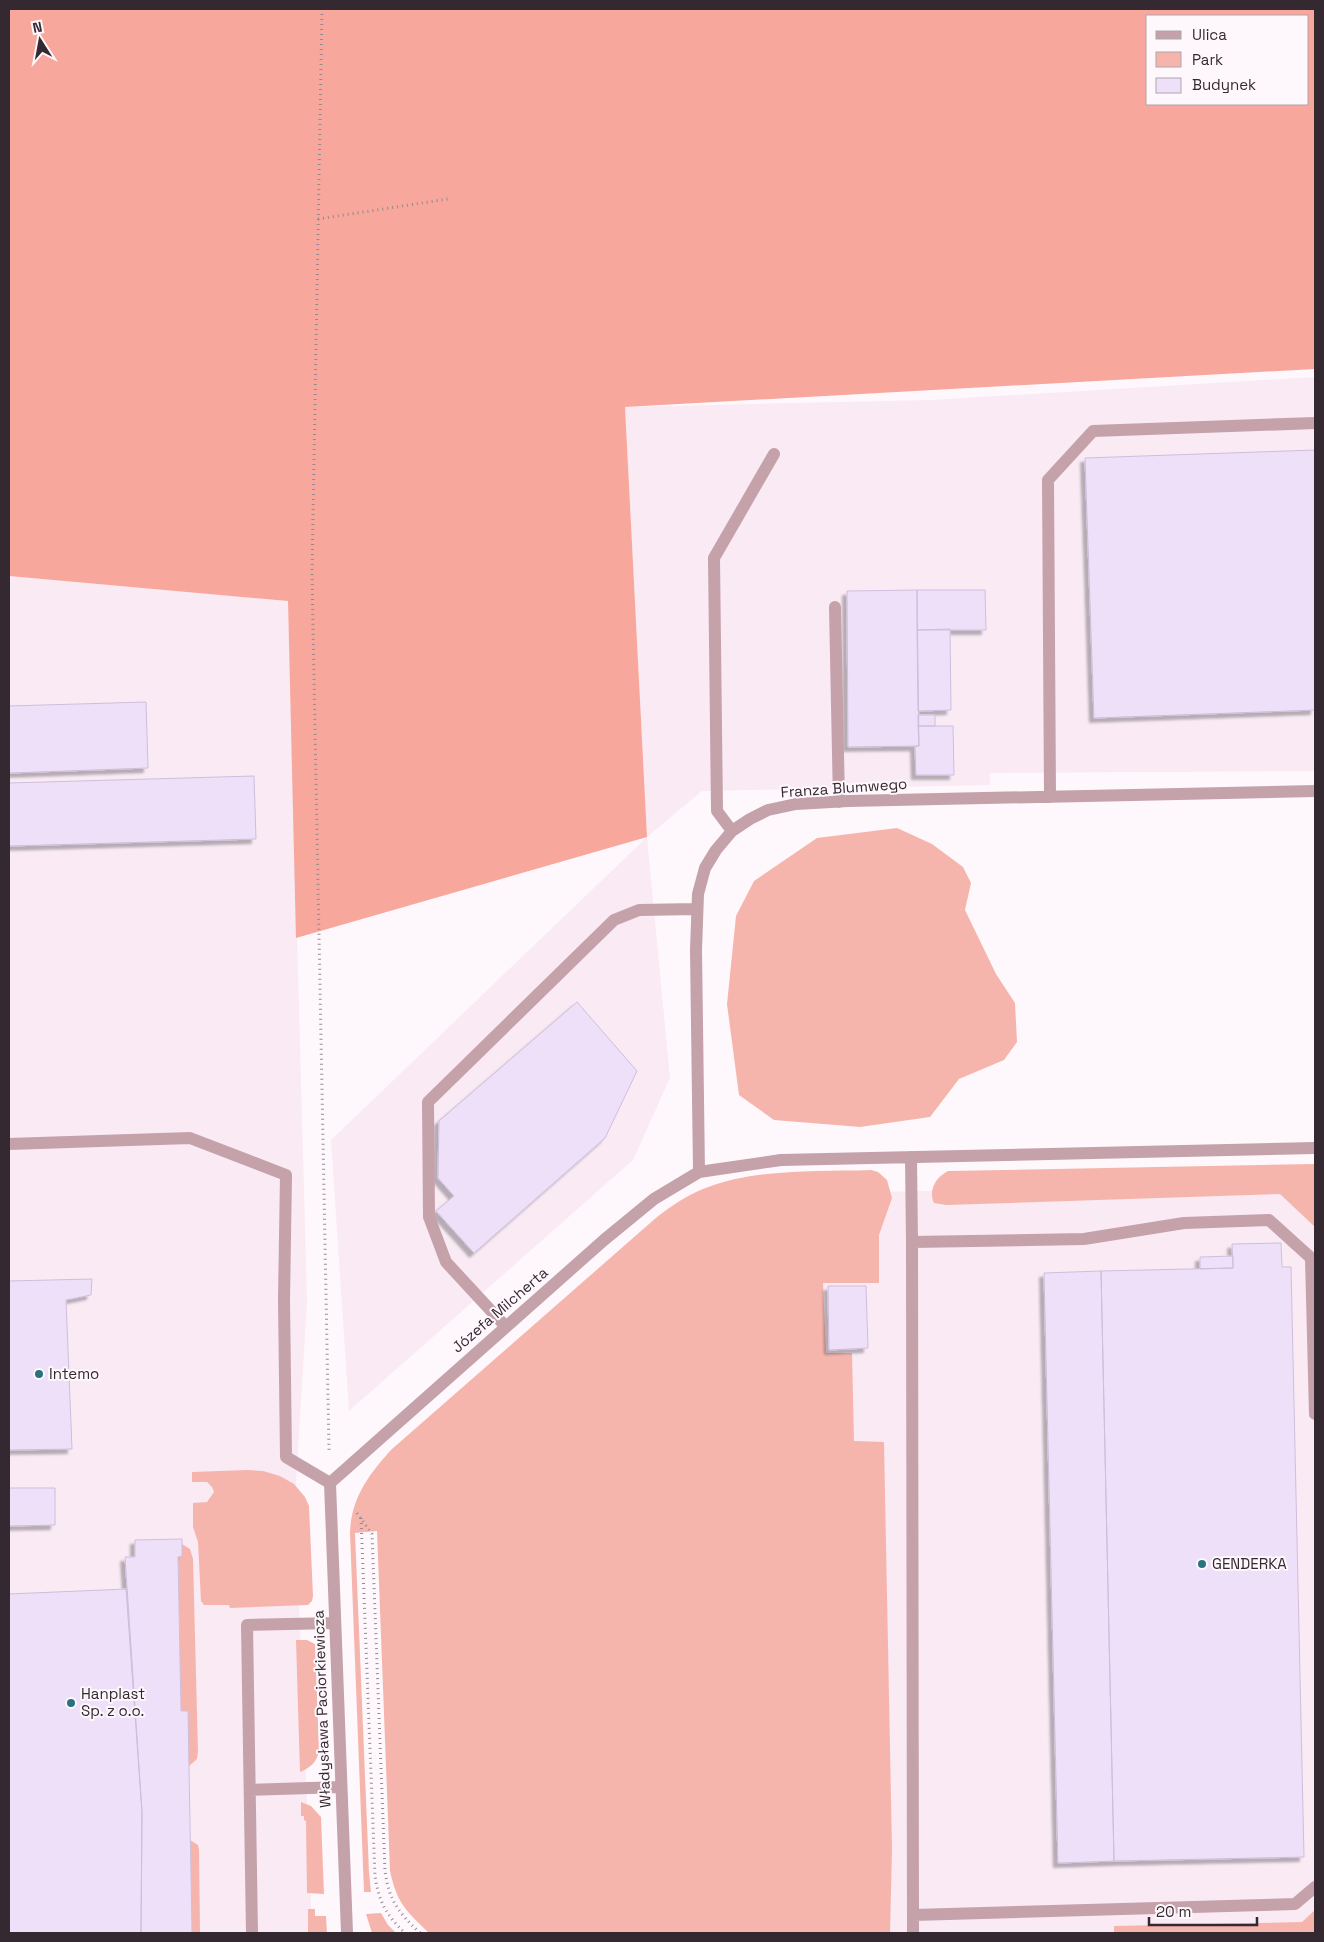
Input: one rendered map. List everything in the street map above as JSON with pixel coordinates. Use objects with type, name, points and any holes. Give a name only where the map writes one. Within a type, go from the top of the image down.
[{"type":"street","points":[[1050,797],[1048,480],[1093,431],[1315,423]]},
{"type":"street","points":[[732,831],[717,811],[714,558],[774,454]]},
{"type":"street","points":[[834,608],[839,802]]},
{"type":"street","name":"Franza Blumwego","points":[[699,1172],[696,950],[698,894],[705,868],[716,850],[732,831],[750,819],[768,810],[796,804],[1315,791]]},
{"type":"street","points":[[506,1327],[446,1262],[429,1217],[428,1102],[614,920],[639,910],[697,909]]},
{"type":"street","points":[[9,1144],[190,1138],[286,1176],[284,1300],[286,1457],[330,1483]]},
{"type":"street","points":[[699,1172],[782,1160],[1315,1148]]},
{"type":"street","points":[[911,1157],[913,1933]]},
{"type":"street","name":"Józefa Milcherta","points":[[330,1483],[604,1240],[654,1199],[699,1172]]},
{"type":"street","points":[[912,1242],[1084,1239],[1184,1223],[1269,1220],[1311,1258],[1315,1414]]},
{"type":"street","name":"Władysława Paciorkiewicza","points":[[330,1483],[347,1933]]},
{"type":"street","points":[[252,1933],[247,1625],[335,1624]]},
{"type":"street","points":[[250,1790],[341,1787]]},
{"type":"street","points":[[913,1915],[1295,1904],[1315,1887]]},
{"type":"path","points":[[322,9],[312,573],[330,1483]]},
{"type":"path","points":[[318,219],[448,199]]},
{"type":"path","points":[[405,1933],[390,1919],[385,1911],[379,1896],[375,1876],[361,1517],[372,1534],[385,1871],[391,1899],[401,1914],[420,1933]]},
{"type":"shaded area","points":[[9,9],[1315,9],[1315,369],[625,407],[647,837],[296,938],[288,601],[9,576]]},
{"type":"shaded area","points":[[1315,377],[1315,771],[990,773],[990,785],[702,791],[647,837],[625,407],[931,400]]},
{"type":"shaded area","name":"Hanplast Sp. z o.o.","points":[[9,576],[288,601],[307,1302],[295,1499],[312,1933],[9,1933]]},
{"type":"shaded area","points":[[647,837],[670,1078],[633,1160],[349,1411],[331,1140]]},
{"type":"shaded area","points":[[1295,1184],[1315,1208],[1315,1933],[444,1933],[766,1194]]},
{"type":"green space","points":[[897,828],[932,844],[963,867],[971,883],[965,910],[996,974],[1015,1003],[1017,1042],[1004,1060],[959,1079],[930,1117],[860,1127],[774,1120],[739,1095],[727,1004],[736,916],[754,881],[817,838]]},
{"type":"green space","points":[[1315,1164],[1315,1227],[1280,1194],[946,1205],[934,1203],[932,1198],[934,1184],[948,1171]]},
{"type":"green space","points":[[871,1170],[878,1172],[887,1180],[892,1198],[879,1235],[879,1283],[823,1283],[826,1353],[852,1353],[854,1441],[884,1442],[892,1849],[890,1933],[429,1933],[414,1919],[399,1899],[390,1871],[377,1531],[355,1533],[371,1892],[364,1892],[350,1533],[354,1509],[369,1477],[392,1449],[657,1217],[679,1202],[703,1189],[743,1177],[786,1172]]},
{"type":"green space","points":[[263,1471],[280,1476],[294,1484],[305,1497],[309,1506],[313,1596],[312,1601],[308,1605],[230,1608],[229,1605],[204,1605],[201,1601],[198,1542],[193,1527],[193,1503],[207,1502],[214,1492],[207,1482],[192,1482],[192,1472]]},
{"type":"green space","points":[[182,1544],[190,1549],[193,1559],[198,1752],[197,1759],[189,1766],[181,1711],[178,1557],[182,1556]]},
{"type":"green space","points":[[296,1640],[307,1640],[315,1644],[319,1751],[317,1758],[312,1764],[300,1772]]},
{"type":"green space","points":[[301,1802],[311,1806],[321,1817],[324,1894],[307,1893],[306,1821],[304,1816],[301,1816]]},
{"type":"green space","points":[[190,1840],[198,1845],[199,1850],[200,1933],[192,1933]]},
{"type":"green space","points":[[308,1909],[315,1909],[315,1916],[326,1916],[327,1933],[308,1933]]},
{"type":"green space","points":[[1315,1910],[1315,1933],[1114,1933],[1114,1926],[1302,1922]]},
{"type":"green space","points":[[381,1913],[388,1925],[396,1933],[372,1933],[366,1914]]},
{"type":"building","points":[[1315,450],[1315,710],[1094,718],[1085,458]]},
{"type":"building","points":[[917,590],[985,590],[986,630],[917,630]]},
{"type":"building","points":[[917,590],[919,746],[848,747],[847,591]]},
{"type":"building","points":[[950,629],[951,710],[918,711],[917,630]]},
{"type":"building","points":[[146,702],[148,768],[9,773],[9,706]]},
{"type":"building","points":[[918,715],[935,715],[935,726],[918,726]]},
{"type":"building","points":[[918,726],[953,726],[954,775],[916,775],[915,746],[919,746]]},
{"type":"building","points":[[254,776],[256,839],[9,846],[9,783]]},
{"type":"building","points":[[577,1002],[637,1071],[605,1138],[474,1253],[436,1211],[454,1196],[438,1178],[439,1121]]},
{"type":"building","name":"GENDERKA","points":[[1281,1243],[1282,1267],[1291,1267],[1304,1857],[1114,1861],[1101,1271],[1233,1268],[1232,1244]]},
{"type":"building","points":[[1233,1256],[1233,1268],[1200,1269],[1200,1257]]},
{"type":"building","points":[[1101,1271],[1114,1861],[1058,1863],[1044,1273]]},
{"type":"building","name":"Intemo","points":[[92,1279],[91,1295],[66,1300],[72,1449],[9,1450],[9,1281]]},
{"type":"building","points":[[828,1286],[866,1286],[868,1348],[829,1350]]},
{"type":"building","points":[[9,1488],[55,1488],[55,1525],[9,1526]]},
{"type":"building","points":[[182,1539],[182,1556],[178,1557],[181,1711],[188,1711],[192,1933],[141,1933],[142,1812],[125,1557],[135,1557],[135,1540]]},
{"type":"building","name":"Hanplast Sp. z o.o.","points":[[126,1589],[142,1812],[141,1933],[9,1933],[9,1594]]},
{"type":"place","name":"Intemo","points":[[39,1374]]},
{"type":"place","name":"GENDERKA","points":[[1202,1564]]},
{"type":"place","name":"Hanplast Sp. z o.o.","points":[[71,1703]]}]
